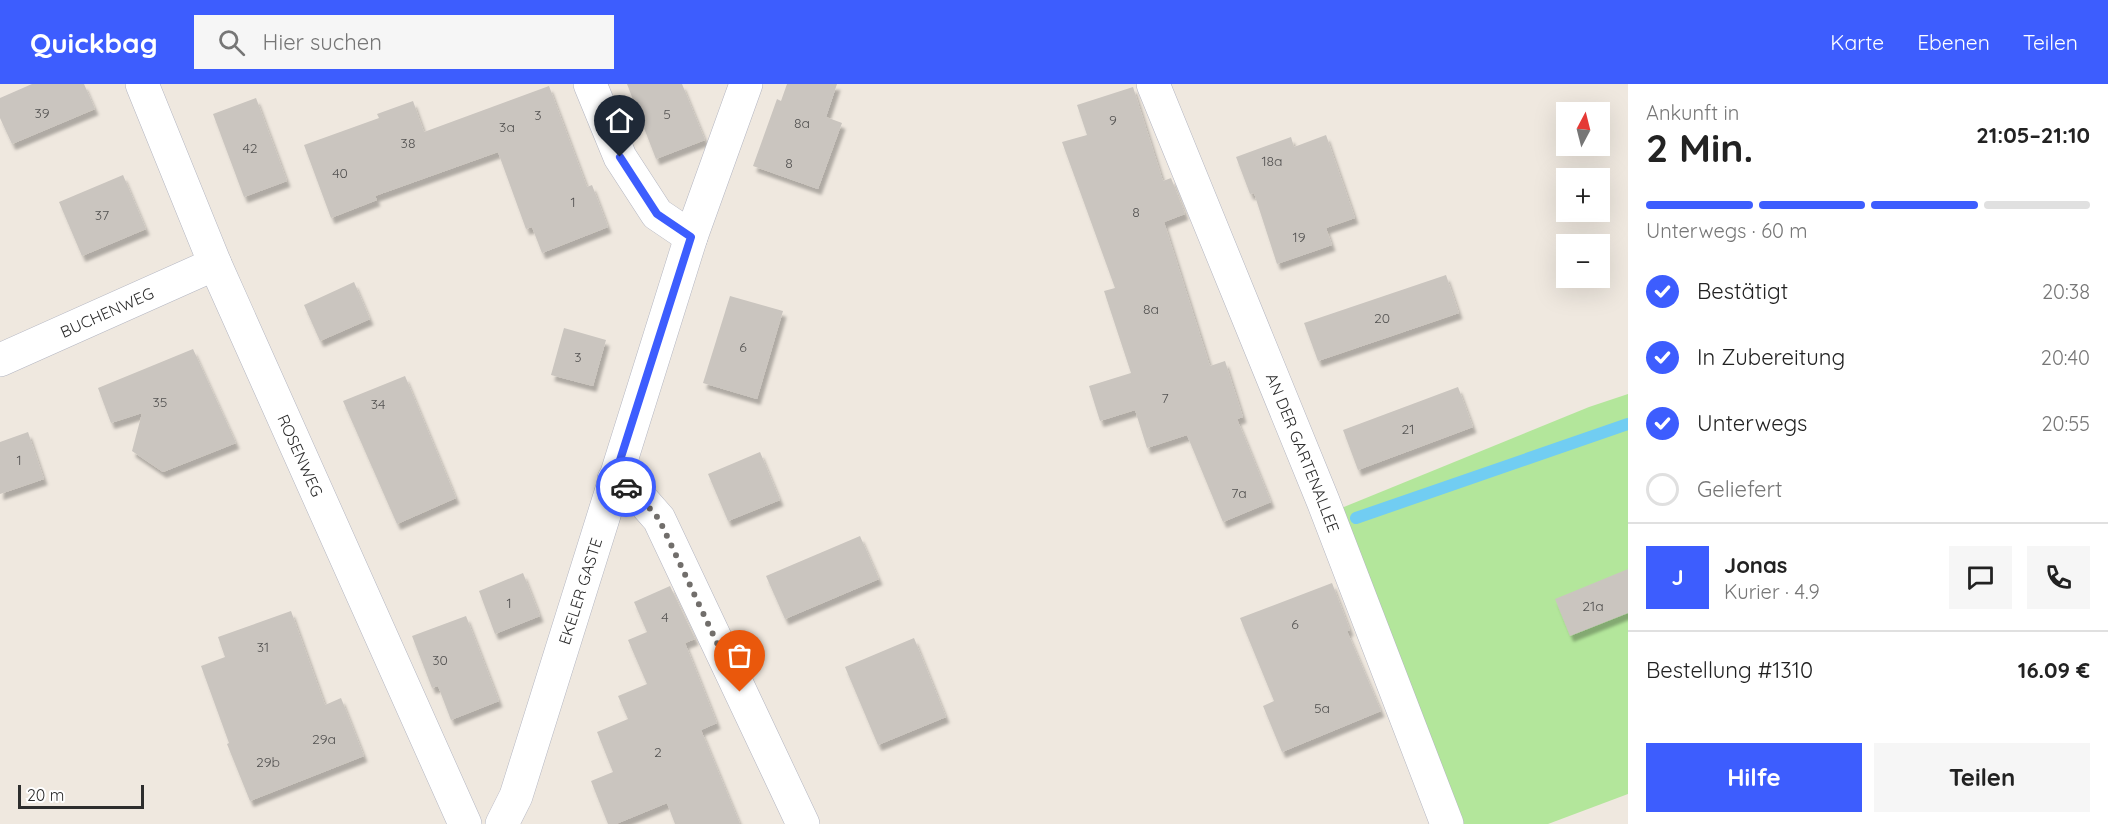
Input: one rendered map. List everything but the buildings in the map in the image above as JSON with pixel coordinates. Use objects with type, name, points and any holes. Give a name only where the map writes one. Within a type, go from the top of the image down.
[{"type":"street","name":"ROSENWEG","points":[[142,84],[215,264],[465,824]]},
{"type":"street","points":[[590,84],[620,157],[657,214],[691,237]]},
{"type":"street","name":"EKELER GASTE","points":[[502,824],[516,796],[691,237],[746,84]]},
{"type":"street","name":"AN DER GARTENALLEE","points":[[1153,84],[1323,501],[1447,824]]},
{"type":"street","name":"BUCHENWEG","points":[[0,360],[215,264]]},
{"type":"street","points":[[614,479],[637,494],[659,519],[803,824]]},
{"type":"green space","points":[[1628,394],[1628,794],[1548,824],[1452,824],[1339,509],[1589,407]]},
{"type":"waterway","points":[[1356,518],[1628,424]]},
{"type":"way so far","points":[[626,487],[637,494],[659,519],[740,692]]},
{"type":"route","points":[[620,157],[657,214],[691,237],[614,479],[626,487]]}]
